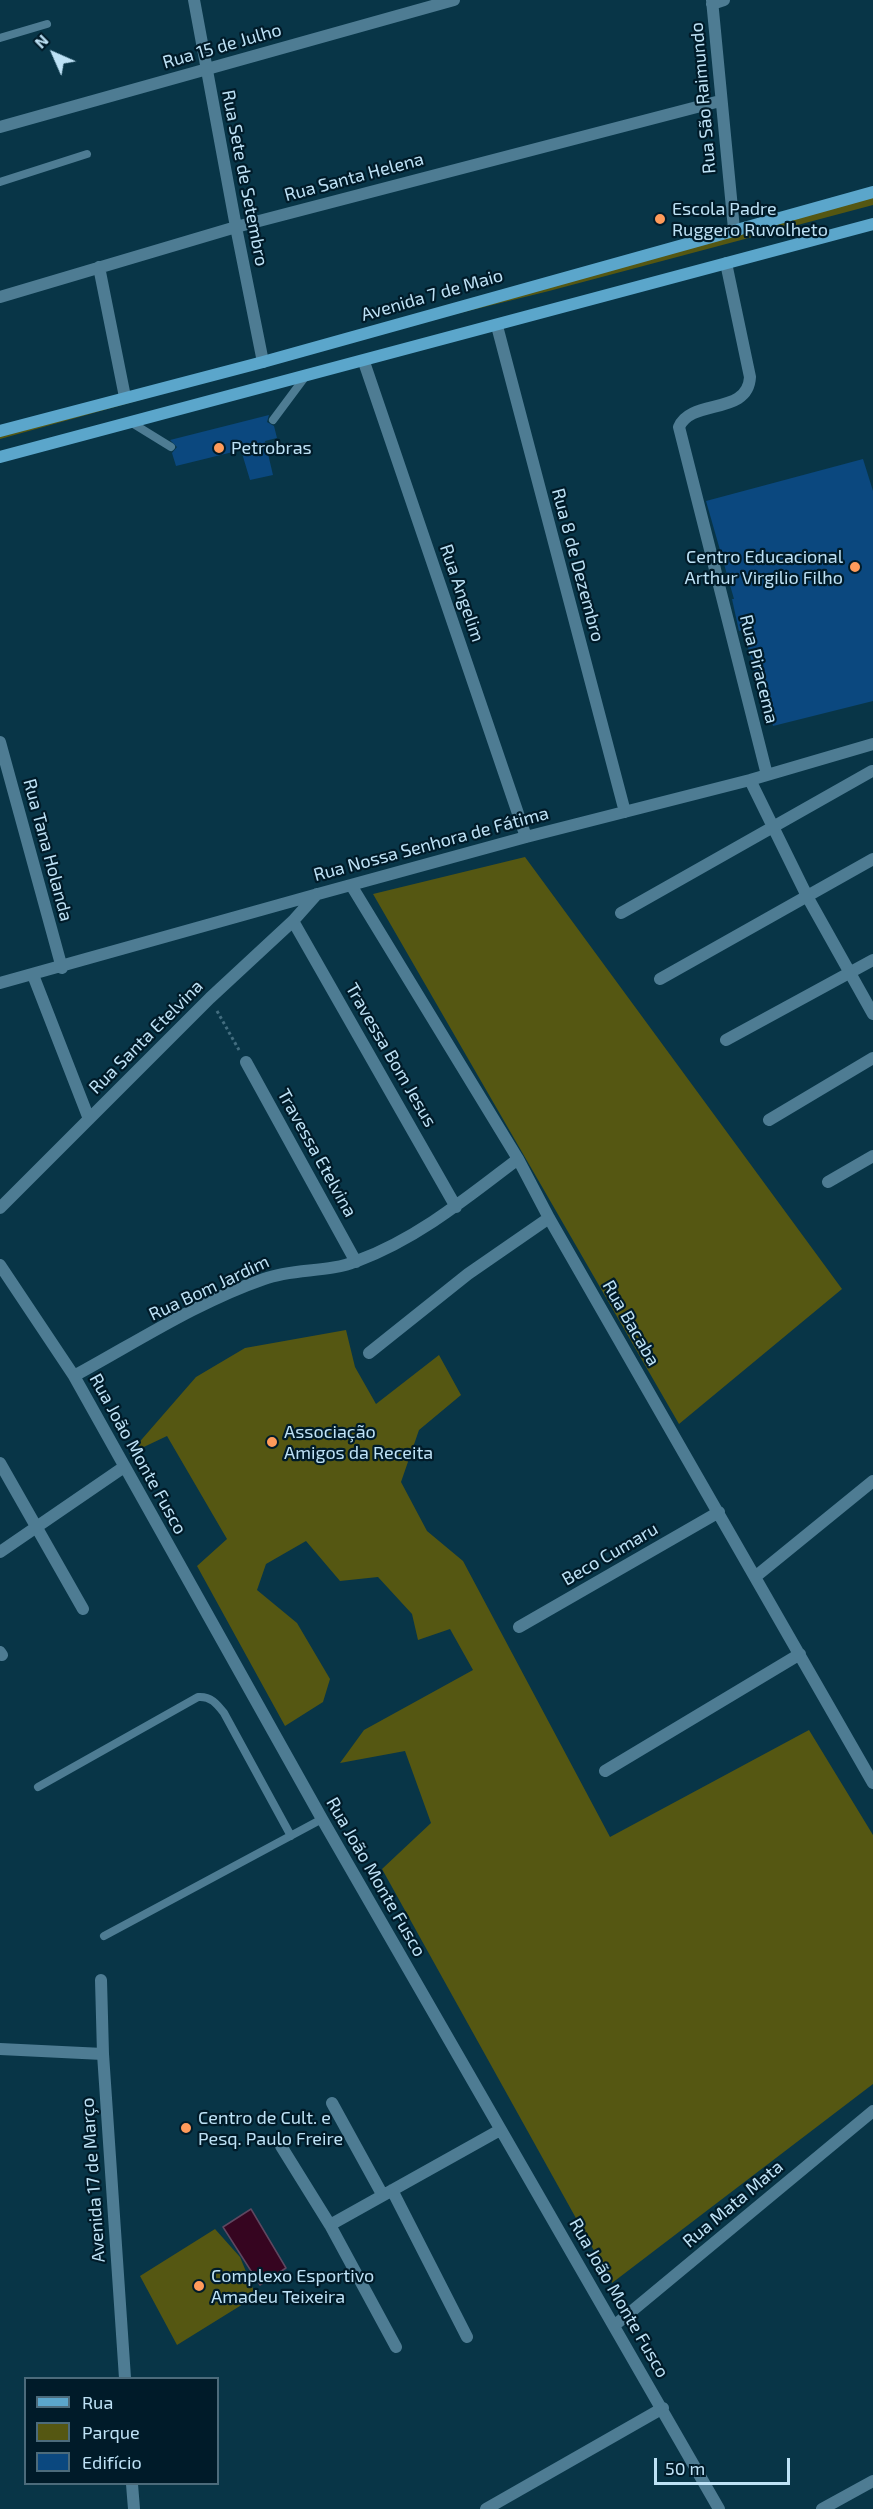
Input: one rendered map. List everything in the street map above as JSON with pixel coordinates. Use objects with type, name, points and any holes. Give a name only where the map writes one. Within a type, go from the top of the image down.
[{"type":"main road","name":"Avenida 7 de Maio","points":[[0,431],[263,362],[873,192]]},
{"type":"main road","points":[[0,457],[364,362],[873,224]]},
{"type":"street","name":"Rua Sete de Setembro","points":[[194,0],[263,362]]},
{"type":"street","name":"Rua 15 de Julho","points":[[0,127],[454,0]]},
{"type":"street","name":"Rua São Raimundo","points":[[716,1],[720,101],[734,229]]},
{"type":"street","name":"Rua Santa Helena","points":[[0,297],[236,227],[720,101]]},
{"type":"street","name":"Rua Piracema","points":[[726,263],[750,377],[749,388],[743,396],[687,417],[679,428],[767,775]]},
{"type":"street","points":[[99,267],[125,397]]},
{"type":"street","name":"Rua 8 de Dezembro","points":[[497,326],[625,812]]},
{"type":"street","name":"Rua Angelim","points":[[364,362],[526,837]]},
{"type":"street","name":"Rua Tana Holanda","points":[[0,742],[62,968]]},
{"type":"street","name":"Rua Nossa Senhora de Fátima","points":[[0,983],[62,968],[526,837],[750,780],[873,744]]},
{"type":"street","points":[[621,913],[771,826],[872,771]]},
{"type":"street","points":[[750,780],[808,898],[873,1014]]},
{"type":"street","points":[[660,979],[873,860]]},
{"type":"street","name":"Rua Bacaba","points":[[351,885],[518,1159],[549,1218],[873,1783]]},
{"type":"street","name":"Rua Santa Etelvina","points":[[0,1208],[210,998],[293,921],[318,894]]},
{"type":"street","name":"Travessa Bom Jesus","points":[[293,921],[456,1207]]},
{"type":"street","points":[[726,1040],[873,960]]},
{"type":"street","points":[[33,975],[89,1119]]},
{"type":"street","points":[[769,1120],[873,1058]]},
{"type":"street","name":"Travessa Etelvina","points":[[246,1062],[356,1262]]},
{"type":"street","points":[[828,1182],[873,1156]]},
{"type":"street","name":"Rua Bom Jardim","points":[[74,1376],[200,1308],[264,1279],[295,1271],[321,1269],[356,1262],[390,1246],[456,1207],[518,1159]]},
{"type":"street","points":[[369,1353],[468,1274],[549,1218]]},
{"type":"street","name":"Rua João Monte Fusco","points":[[0,1265],[74,1376],[322,1819],[663,2408],[719,2509]]},
{"type":"street","points":[[0,1464],[83,1609]]},
{"type":"street","points":[[0,1552],[124,1467]]},
{"type":"street","points":[[755,1577],[873,1481]]},
{"type":"street","name":"Beco Cumaru","points":[[519,1627],[719,1512]]},
{"type":"street","points":[[605,1771],[800,1654]]},
{"type":"street","name":"Avenida 17 de Março","points":[[101,1980],[103,2054],[125,2377]]},
{"type":"street","points":[[0,2049],[103,2054]]},
{"type":"street","points":[[332,2103],[387,2192],[467,2337]]},
{"type":"street","name":"Rua Mata Mata","points":[[615,2325],[873,2111]]},
{"type":"street","points":[[330,2225],[500,2130]]},
{"type":"street","points":[[281,2146],[330,2225],[396,2347]]},
{"type":"street","points":[[486,2509],[663,2408]]},
{"type":"street","points":[[822,2509],[873,2481]]},
{"type":"street","points":[[132,2485],[134,2509]]},
{"type":"lane","points":[[0,38],[47,24]]},
{"type":"lane","points":[[0,182],[87,154]]},
{"type":"lane","points":[[273,420],[305,377]]},
{"type":"lane","points":[[132,423],[171,447]]},
{"type":"lane","points":[[38,1787],[198,1697],[206,1696],[225,1713],[291,1836]]},
{"type":"lane","points":[[105,1936],[322,1819]]},
{"type":"path","points":[[210,998],[246,1062]]},
{"type":"green space","points":[[873,192],[873,205],[549,291],[399,328],[0,439],[0,429]]},
{"type":"green space","points":[[525,857],[842,1289],[679,1424],[373,894]]},
{"type":"green space","points":[[346,1330],[355,1367],[376,1404],[439,1355],[461,1395],[419,1430],[401,1482],[427,1531],[463,1561],[610,1837],[809,1730],[873,1835],[873,2084],[612,2283],[382,1869],[431,1823],[405,1751],[340,1763],[364,1730],[473,1670],[450,1629],[418,1640],[412,1614],[378,1577],[340,1581],[306,1541],[266,1564],[257,1590],[297,1623],[330,1679],[323,1702],[285,1726],[197,1566],[227,1539],[167,1436],[129,1454],[196,1377],[245,1348]]},
{"type":"green space","name":"Complexo Esportivo Amadeu Teixeira","points":[[215,2229],[240,2257],[256,2296],[177,2345],[140,2276]]},
{"type":"shaded area","points":[[251,2209],[286,2268],[260,2285],[223,2227]]},
{"type":"building","name":"Petrobras","points":[[269,415],[267,422],[274,426],[277,438],[265,441],[273,475],[250,480],[241,450],[176,466],[172,453],[177,447],[170,440]]},
{"type":"building","points":[[863,459],[873,491],[873,701],[773,726],[763,678],[757,680],[743,630],[739,631],[732,599],[734,599],[706,501]]},
{"type":"place","name":"Escola Padre Ruggero Ruvolheto","points":[[660,219]]},
{"type":"place","name":"Petrobras","points":[[219,448]]},
{"type":"place","name":"Centro Educacional Arthur Virgilio Filho","points":[[855,567]]},
{"type":"place","name":"Associação Amigos da Receita","points":[[272,1442]]},
{"type":"place","name":"Centro de Cult. e Pesq. Paulo Freire","points":[[186,2128]]},
{"type":"place","name":"Complexo Esportivo Amadeu Teixeira","points":[[199,2286]]}]
